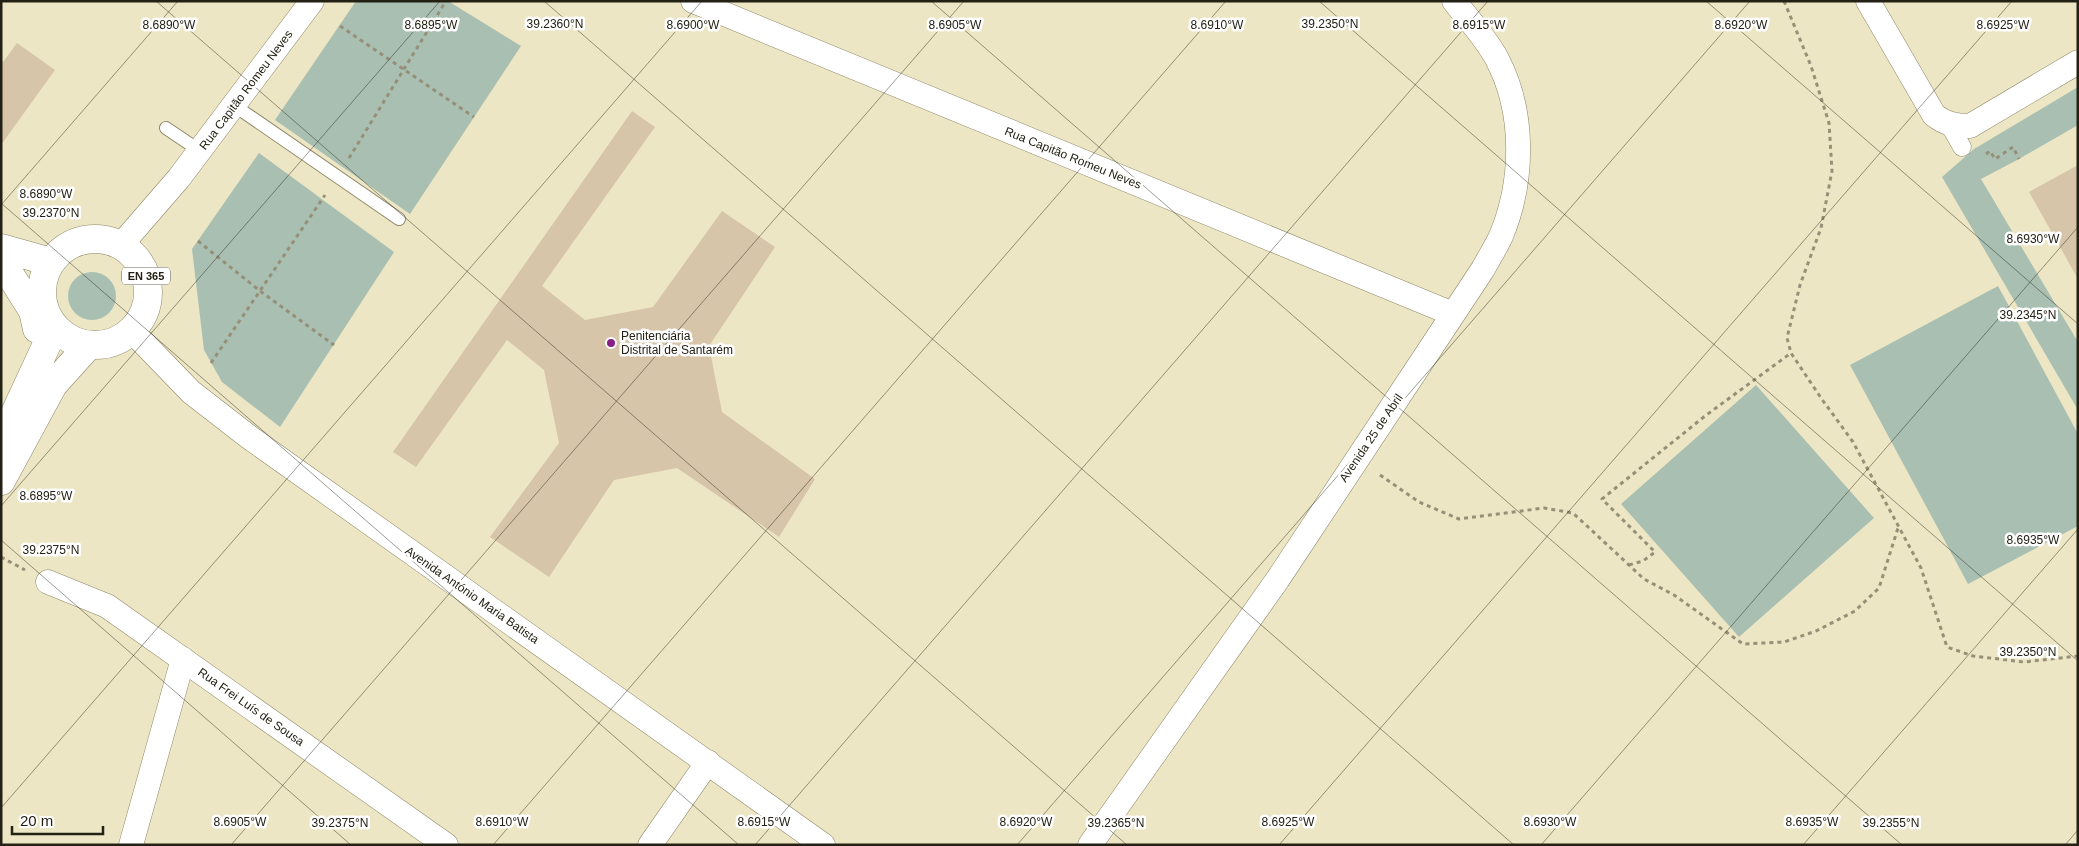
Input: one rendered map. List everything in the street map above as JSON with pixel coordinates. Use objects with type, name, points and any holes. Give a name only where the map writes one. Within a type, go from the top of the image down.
[{"type":"main road","points":[[121,245],[106,240],[91,239],[75,242],[62,250],[51,262],[44,277],[42,294],[44,308],[50,320],[66,337],[89,345],[104,344],[119,340],[132,331]]},
{"type":"main road","name":"EN 365","points":[[121,245],[134,256],[144,269],[148,285],[148,302],[142,318],[132,331]]},
{"type":"main road","points":[[1,248],[51,262]]},
{"type":"main road","points":[[5,271],[42,294]]},
{"type":"main road","points":[[5,271],[33,311],[43,355]]},
{"type":"main road","points":[[1,443],[43,355],[48,342],[50,320]]},
{"type":"main road","points":[[1,481],[53,385],[89,345]]},
{"type":"street","name":"Rua Capitão Romeu Neves","points":[[121,245],[179,178],[235,106],[312,1]]},
{"type":"street","name":"Rua Capitão Romeu Neves","points":[[693,1],[1453,314]]},
{"type":"street","name":"Avenida 25 de Abril","points":[[1090,845],[1278,579],[1483,269],[1501,237],[1510,209],[1515,183],[1518,132],[1508,84],[1497,59],[1484,38],[1454,1]]},
{"type":"street","points":[[1868,1],[1934,115],[1944,123],[1970,126],[2078,62]]},
{"type":"street","points":[[1950,124],[1962,147]]},
{"type":"street","name":"Avenida António Maria Batista","points":[[132,331],[190,392],[249,437],[823,845]]},
{"type":"street","name":"Rua Frei Luís de Sousa","points":[[48,582],[107,606],[446,845]]},
{"type":"street","points":[[131,845],[183,659]]},
{"type":"street","points":[[650,845],[708,762]]},
{"type":"lane","points":[[235,106],[399,219]]},
{"type":"lane","points":[[166,128],[200,151]]},
{"type":"path","points":[[212,363],[337,177],[446,1]]},
{"type":"path","points":[[1784,1],[1811,66],[1830,123],[1832,171],[1821,228],[1800,285],[1787,338],[1791,353],[1853,442],[1922,568],[1946,647],[1973,656],[2024,662],[2078,656]]},
{"type":"path","points":[[340,26],[474,117]]},
{"type":"path","points":[[1962,147],[1973,164],[1990,151],[1995,159],[2013,147],[2020,159]]},
{"type":"path","points":[[198,241],[260,291],[334,345]]},
{"type":"path","points":[[1629,565],[1643,561],[1655,552],[1602,499],[1705,416],[1791,353]]},
{"type":"path","points":[[1356,460],[1414,499],[1459,519],[1544,508],[1573,513],[1644,579],[1674,595],[1743,644],[1784,642],[1816,631],[1855,610],[1879,588],[1898,527]]},
{"type":"green space","points":[[356,1],[448,1],[521,46],[410,214],[275,120]]},
{"type":"green space","points":[[2078,87],[2078,125],[1981,179],[2078,342],[2078,410],[1942,177],[1974,149]]},
{"type":"green space","points":[[259,153],[394,252],[280,427],[222,382],[204,350],[192,249]]},
{"type":"green space","points":[[92,272],[101,274],[109,279],[114,287],[116,296],[114,305],[109,313],[101,318],[92,320],[83,318],[75,313],[70,305],[68,296],[70,287],[75,279],[83,274]]},
{"type":"green space","points":[[1998,286],[2078,434],[2078,526],[1968,584],[1850,365]]},
{"type":"green space","points":[[1756,385],[1874,518],[1739,637],[1621,504]]},
{"type":"building","points":[[17,43],[55,70],[1,145],[1,61],[3,62]]},
{"type":"building","name":"Penitenciária Distrital de Santarém","points":[[632,111],[655,127],[542,286],[585,320],[653,307],[722,211],[775,247],[709,346],[722,412],[815,479],[779,537],[677,468],[614,480],[549,577],[490,537],[559,443],[544,370],[507,340],[416,467],[393,452]]},
{"type":"building","points":[[2078,165],[2078,279],[2029,192]]},
{"type":"place","name":"Penitenciária Distrital de Santarém","points":[[611,343]]}]
